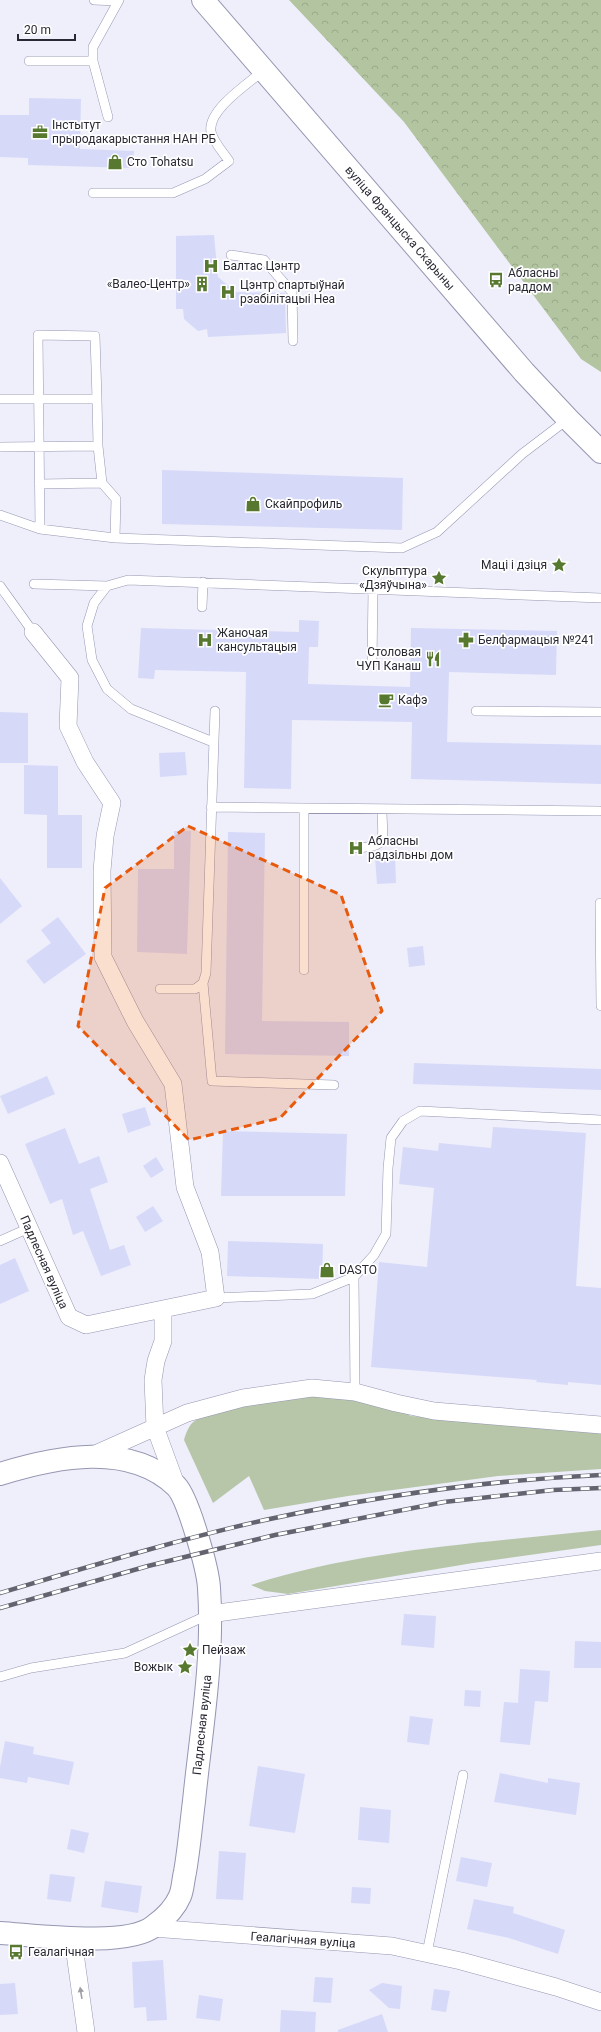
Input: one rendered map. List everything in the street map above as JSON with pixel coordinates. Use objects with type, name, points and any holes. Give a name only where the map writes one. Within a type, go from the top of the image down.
[{"type":"street","name":"вуліца Францыска Скарыны","points":[[203,0],[524,372],[601,452]]},
{"type":"street","points":[[33,632],[70,678],[68,726],[85,762],[112,804],[105,836],[102,871],[102,957],[135,1021],[173,1084],[185,1187],[210,1252],[216,1298]]},
{"type":"street","name":"Падлесная вуліца","points":[[0,1163],[69,1317],[86,1325],[216,1298]]},
{"type":"street","points":[[162,1309],[163,1341],[156,1360],[153,1380],[155,1427],[178,1487]]},
{"type":"street","points":[[91,1456],[187,1413],[243,1398],[312,1388],[355,1392],[434,1411],[601,1425]]},
{"type":"street","name":"Падлесная вуліца","points":[[0,1474],[69,1458],[91,1456],[138,1463],[158,1472],[178,1487],[193,1522],[206,1567],[209,1587],[210,1614],[208,1661],[187,1860],[181,1894],[169,1913],[152,1928]]},
{"type":"street","points":[[210,1614],[601,1562]]},
{"type":"street","name":"Геалагічная вуліца","points":[[0,1933],[73,1939],[128,1936],[152,1928],[392,1946],[427,1953],[556,1987],[601,2002]]},
{"type":"street","points":[[73,1939],[86,2032]]},
{"type":"lane","points":[[94,0],[118,1],[94,47],[93,61],[108,117]]},
{"type":"lane","points":[[29,62],[93,61]]},
{"type":"lane","points":[[93,193],[173,193],[205,179],[229,161],[216,143],[211,132],[211,122],[215,114],[222,106],[264,70]]},
{"type":"lane","points":[[231,255],[264,260],[292,292],[293,342]]},
{"type":"lane","points":[[40,529],[37,399],[38,335],[95,336],[98,446],[102,483],[116,499],[115,538]]},
{"type":"lane","points":[[0,399],[97,398]]},
{"type":"lane","points":[[0,515],[40,529],[115,538],[402,548],[437,532],[522,454],[568,419]]},
{"type":"lane","points":[[0,447],[98,446]]},
{"type":"lane","points":[[39,484],[102,483]]},
{"type":"lane","points":[[34,584],[107,586],[128,580],[601,598]]},
{"type":"lane","points":[[202,607],[203,582]]},
{"type":"lane","points":[[0,586],[33,632]]},
{"type":"lane","points":[[107,586],[94,603],[87,626],[92,660],[107,689],[131,709],[213,742]]},
{"type":"lane","points":[[372,663],[373,589]]},
{"type":"lane","points":[[215,711],[206,973],[203,983],[212,1081],[334,1085]]},
{"type":"lane","points":[[476,711],[601,712]]},
{"type":"lane","points":[[211,807],[599,811]]},
{"type":"lane","points":[[304,808],[304,970]]},
{"type":"lane","points":[[354,848],[375,847],[380,844],[382,838],[382,809]]},
{"type":"lane","points":[[600,903],[601,1006]]},
{"type":"lane","points":[[160,989],[195,989],[203,983]]},
{"type":"lane","points":[[216,1298],[312,1294],[354,1277],[374,1255],[386,1234],[388,1168],[391,1138],[403,1121],[420,1111],[601,1120]]},
{"type":"lane","points":[[0,1241],[29,1228]]},
{"type":"lane","points":[[354,1277],[355,1392]]},
{"type":"lane","points":[[0,1677],[31,1668],[125,1653],[210,1614]]},
{"type":"lane","points":[[427,1953],[463,1775]]},
{"type":"highlighted area","points":[[188,826],[341,895],[382,1011],[280,1118],[189,1140],[78,1026],[105,888]]},
{"type":"green space","points":[[289,0],[601,0],[601,372],[581,359],[404,122]]},
{"type":"green space","points":[[334,1395],[390,1405],[411,1416],[601,1430],[601,1469],[498,1476],[348,1496],[264,1510],[249,1476],[213,1503],[184,1440],[191,1424],[208,1414],[243,1405],[283,1399]]},
{"type":"green space","points":[[601,1530],[601,1545],[473,1563],[288,1594],[265,1591],[251,1585],[336,1563],[380,1555]]},
{"type":"building","name":"Інстытут прыродакарыстання НАН РБ","points":[[29,98],[81,99],[80,149],[134,151],[133,168],[28,165],[28,158],[0,157],[0,115],[29,115]]},
{"type":"building","name":"«Валео-Центр»","points":[[214,235],[218,277],[236,292],[285,293],[286,333],[208,337],[207,329],[198,331],[184,319],[183,309],[176,309],[176,236]]},
{"type":"building","points":[[162,470],[403,478],[402,530],[162,524]]},
{"type":"building","points":[[299,620],[319,621],[318,647],[309,647],[308,684],[410,687],[411,628],[557,631],[556,675],[449,672],[447,742],[601,745],[601,784],[411,779],[412,722],[292,720],[291,789],[244,788],[246,672],[155,670],[154,679],[138,678],[141,628],[299,632]]},
{"type":"building","points":[[0,712],[28,713],[28,763],[0,763]]},
{"type":"building","points":[[185,752],[187,775],[160,777],[159,753]]},
{"type":"building","points":[[24,765],[58,766],[58,815],[82,815],[82,868],[47,868],[47,815],[24,814]]},
{"type":"building","points":[[174,831],[191,831],[187,954],[137,952],[138,869],[174,869]]},
{"type":"building","points":[[228,832],[265,833],[262,1021],[349,1022],[349,1056],[225,1054]]},
{"type":"building","points":[[395,856],[396,883],[377,884],[375,857]]},
{"type":"building","points":[[0,878],[22,906],[0,924]]},
{"type":"building","points":[[58,917],[86,954],[44,984],[26,961],[51,943],[41,930]]},
{"type":"building","points":[[423,946],[425,965],[409,967],[407,948]]},
{"type":"building","points":[[414,1063],[601,1069],[601,1090],[413,1084]]},
{"type":"building","points":[[47,1076],[55,1094],[8,1114],[0,1096]]},
{"type":"building","points":[[145,1107],[151,1125],[128,1133],[122,1114]]},
{"type":"building","points":[[493,1127],[586,1133],[576,1286],[601,1288],[601,1385],[568,1382],[568,1385],[536,1382],[537,1380],[371,1367],[379,1262],[427,1267],[434,1188],[399,1184],[403,1147],[438,1151],[439,1143],[491,1148]]},
{"type":"building","points":[[65,1128],[79,1164],[99,1156],[108,1182],[90,1189],[110,1250],[124,1245],[131,1265],[101,1276],[83,1231],[73,1235],[62,1199],[50,1204],[25,1144]]},
{"type":"building","points":[[223,1131],[347,1134],[345,1196],[221,1196]]},
{"type":"building","points":[[156,1157],[164,1170],[151,1178],[143,1166]]},
{"type":"building","points":[[153,1206],[163,1221],[145,1232],[136,1217]]},
{"type":"building","points":[[228,1241],[323,1244],[322,1279],[227,1276]]},
{"type":"building","points":[[15,1258],[29,1291],[0,1304],[0,1265]]},
{"type":"building","points":[[404,1614],[436,1616],[434,1648],[401,1645]]},
{"type":"building","points":[[575,1641],[601,1642],[601,1668],[574,1668]]},
{"type":"building","points":[[520,1669],[550,1671],[548,1702],[535,1701],[530,1745],[500,1742],[504,1702],[518,1703]]},
{"type":"building","points":[[465,1690],[481,1691],[480,1707],[464,1706]]},
{"type":"building","points":[[410,1716],[433,1719],[429,1745],[407,1742]]},
{"type":"building","points":[[5,1741],[34,1747],[33,1754],[74,1762],[69,1785],[28,1777],[27,1783],[0,1778],[0,1767]]},
{"type":"building","points":[[258,1766],[305,1774],[295,1833],[249,1826]]},
{"type":"building","points":[[500,1773],[548,1783],[548,1778],[580,1783],[576,1815],[494,1802]]},
{"type":"building","points":[[360,1807],[391,1810],[389,1843],[358,1840]]},
{"type":"building","points":[[71,1829],[89,1833],[84,1853],[67,1849]]},
{"type":"building","points":[[219,1851],[246,1853],[243,1900],[216,1899]]},
{"type":"building","points":[[461,1857],[492,1863],[487,1887],[456,1881]]},
{"type":"building","points":[[50,1874],[75,1877],[71,1902],[47,1899]]},
{"type":"building","points":[[105,1881],[142,1886],[138,1913],[101,1907]]},
{"type":"building","points":[[352,1887],[371,1888],[370,1904],[351,1903]]},
{"type":"building","points":[[474,1899],[514,1907],[513,1913],[565,1930],[558,1954],[509,1938],[467,1929]]},
{"type":"building","points":[[163,1960],[167,2020],[147,2021],[146,2007],[134,2008],[132,1962]]},
{"type":"building","points":[[315,1977],[333,1978],[331,2003],[313,2002]]},
{"type":"building","points":[[15,1983],[18,2014],[0,2015],[0,1984]]},
{"type":"building","points":[[382,1983],[402,1986],[400,2009],[389,2008],[369,1990]]},
{"type":"building","points":[[434,1989],[450,1991],[446,2012],[431,2010]]},
{"type":"building","points":[[199,1995],[223,1999],[220,2021],[196,2018]]},
{"type":"building","points":[[281,2010],[316,2012],[315,2032],[280,2032]]},
{"type":"building","points":[[382,2014],[388,2032],[338,2032],[338,2030]]},
{"type":"railway","points":[[0,1593],[198,1536],[307,1511],[432,1490],[559,1477],[601,1475]]},
{"type":"railway","points":[[0,1608],[148,1566],[275,1535],[444,1502],[553,1490],[601,1488]]},
{"type":"place","name":"Інстытут прыродакарыстання НАН РБ","points":[[40,132]]},
{"type":"place","name":"Сто Tohatsu","points":[[115,162]]},
{"type":"place","name":"Балтас Цэнтр","points":[[211,266]]},
{"type":"place","name":"Абласны раддом","points":[[496,280]]},
{"type":"place","name":"«Валео-Центр»","points":[[202,284]]},
{"type":"place","name":"Цэнтр спартыўнай рэабілітацыі Неа","points":[[228,292]]},
{"type":"place","name":"Скайпрофиль","points":[[253,504]]},
{"type":"place","name":"Маці і дзіця","points":[[559,565]]},
{"type":"place","name":"Скульптура «Дзяўчына»","points":[[439,578]]},
{"type":"place","name":"Жаночая кансультацыя","points":[[205,640]]},
{"type":"place","name":"Белфармацыя №241","points":[[466,640]]},
{"type":"place","name":"Столовая ЧУП Канаш","points":[[433,659]]},
{"type":"place","name":"Кафэ","points":[[386,700]]},
{"type":"place","name":"Абласны радзільны дом","points":[[356,848]]},
{"type":"place","name":"DASTO","points":[[327,1270]]},
{"type":"place","name":"Пейзаж","points":[[190,1650]]},
{"type":"place","name":"Вожык","points":[[185,1667]]},
{"type":"place","name":"Геалагічная","points":[[16,1952]]}]
